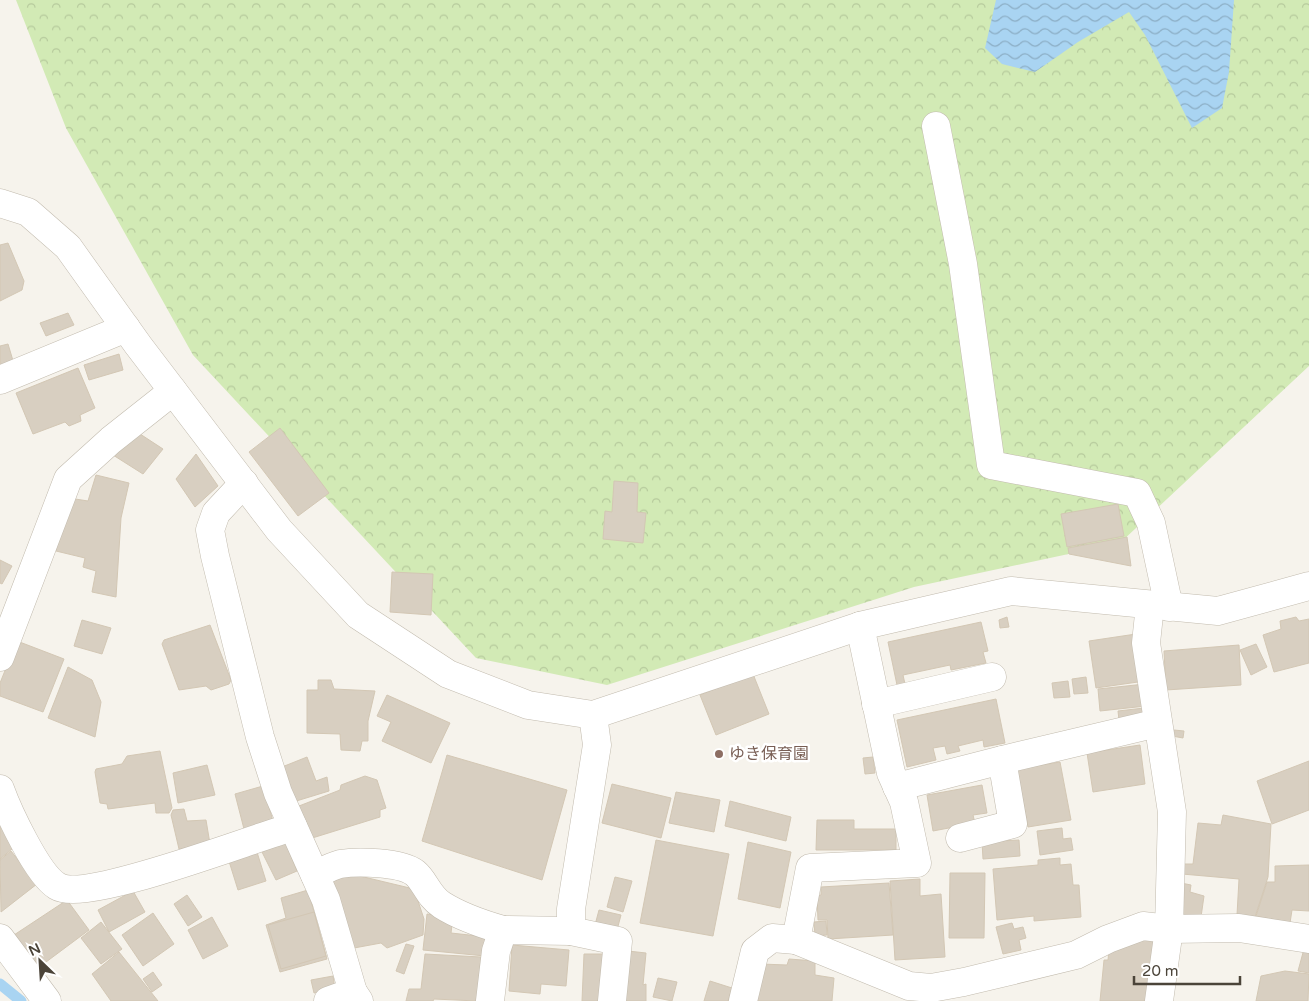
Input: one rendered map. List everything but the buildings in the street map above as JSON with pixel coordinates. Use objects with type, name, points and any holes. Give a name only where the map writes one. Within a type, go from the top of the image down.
[{"type":"street","points":[[936,126],[963,264],[991,465],[1136,493],[1150,523],[1160,606],[1146,643],[1172,812],[1169,928],[1159,1001]]},
{"type":"street","points":[[0,203],[28,212],[68,246],[126,328],[279,530],[358,615],[448,674],[528,706],[593,715],[860,626],[1012,591],[1218,611],[1309,586]]},
{"type":"street","points":[[0,380],[126,328]]},
{"type":"street","points":[[0,657],[68,479],[111,440],[173,391]]},
{"type":"street","points":[[244,483],[216,513],[210,530],[260,737],[278,793],[326,900],[356,997],[328,1001]]},
{"type":"street","points":[[796,940],[810,868],[917,863],[904,802],[891,773],[860,626]]},
{"type":"street","points":[[876,704],[992,677]]},
{"type":"street","points":[[570,932],[571,909],[597,745],[593,715]]},
{"type":"street","points":[[897,787],[1158,723]]},
{"type":"street","points":[[960,838],[1013,824],[1002,760]]},
{"type":"street","points":[[0,788],[21,835],[44,871],[57,886],[78,891],[138,877],[293,827]]},
{"type":"street","points":[[315,875],[339,864],[363,862],[397,866],[415,873],[428,893],[442,905],[476,922],[502,930],[570,932],[618,941],[612,1001]]},
{"type":"street","points":[[743,1001],[755,950],[772,938],[796,940],[909,986],[931,988],[1076,955],[1108,939],[1143,926],[1239,928],[1309,940]]},
{"type":"street","points":[[490,1001],[496,951],[502,930]]},
{"type":"street","points":[[0,938],[47,1001]]},
{"type":"green space","points":[[16,0],[1309,0],[1309,366],[1120,543],[914,587],[607,685],[476,658],[193,355],[66,128]]},
{"type":"water","points":[[996,0],[1234,0],[1229,72],[1222,108],[1192,128],[1145,35],[1129,12],[1078,42],[1035,72],[1002,64],[985,48]]},
{"type":"waterway","points":[[0,984],[21,1001]]},
{"type":"place","name":"ゆき保育園","points":[[719,754]]}]
